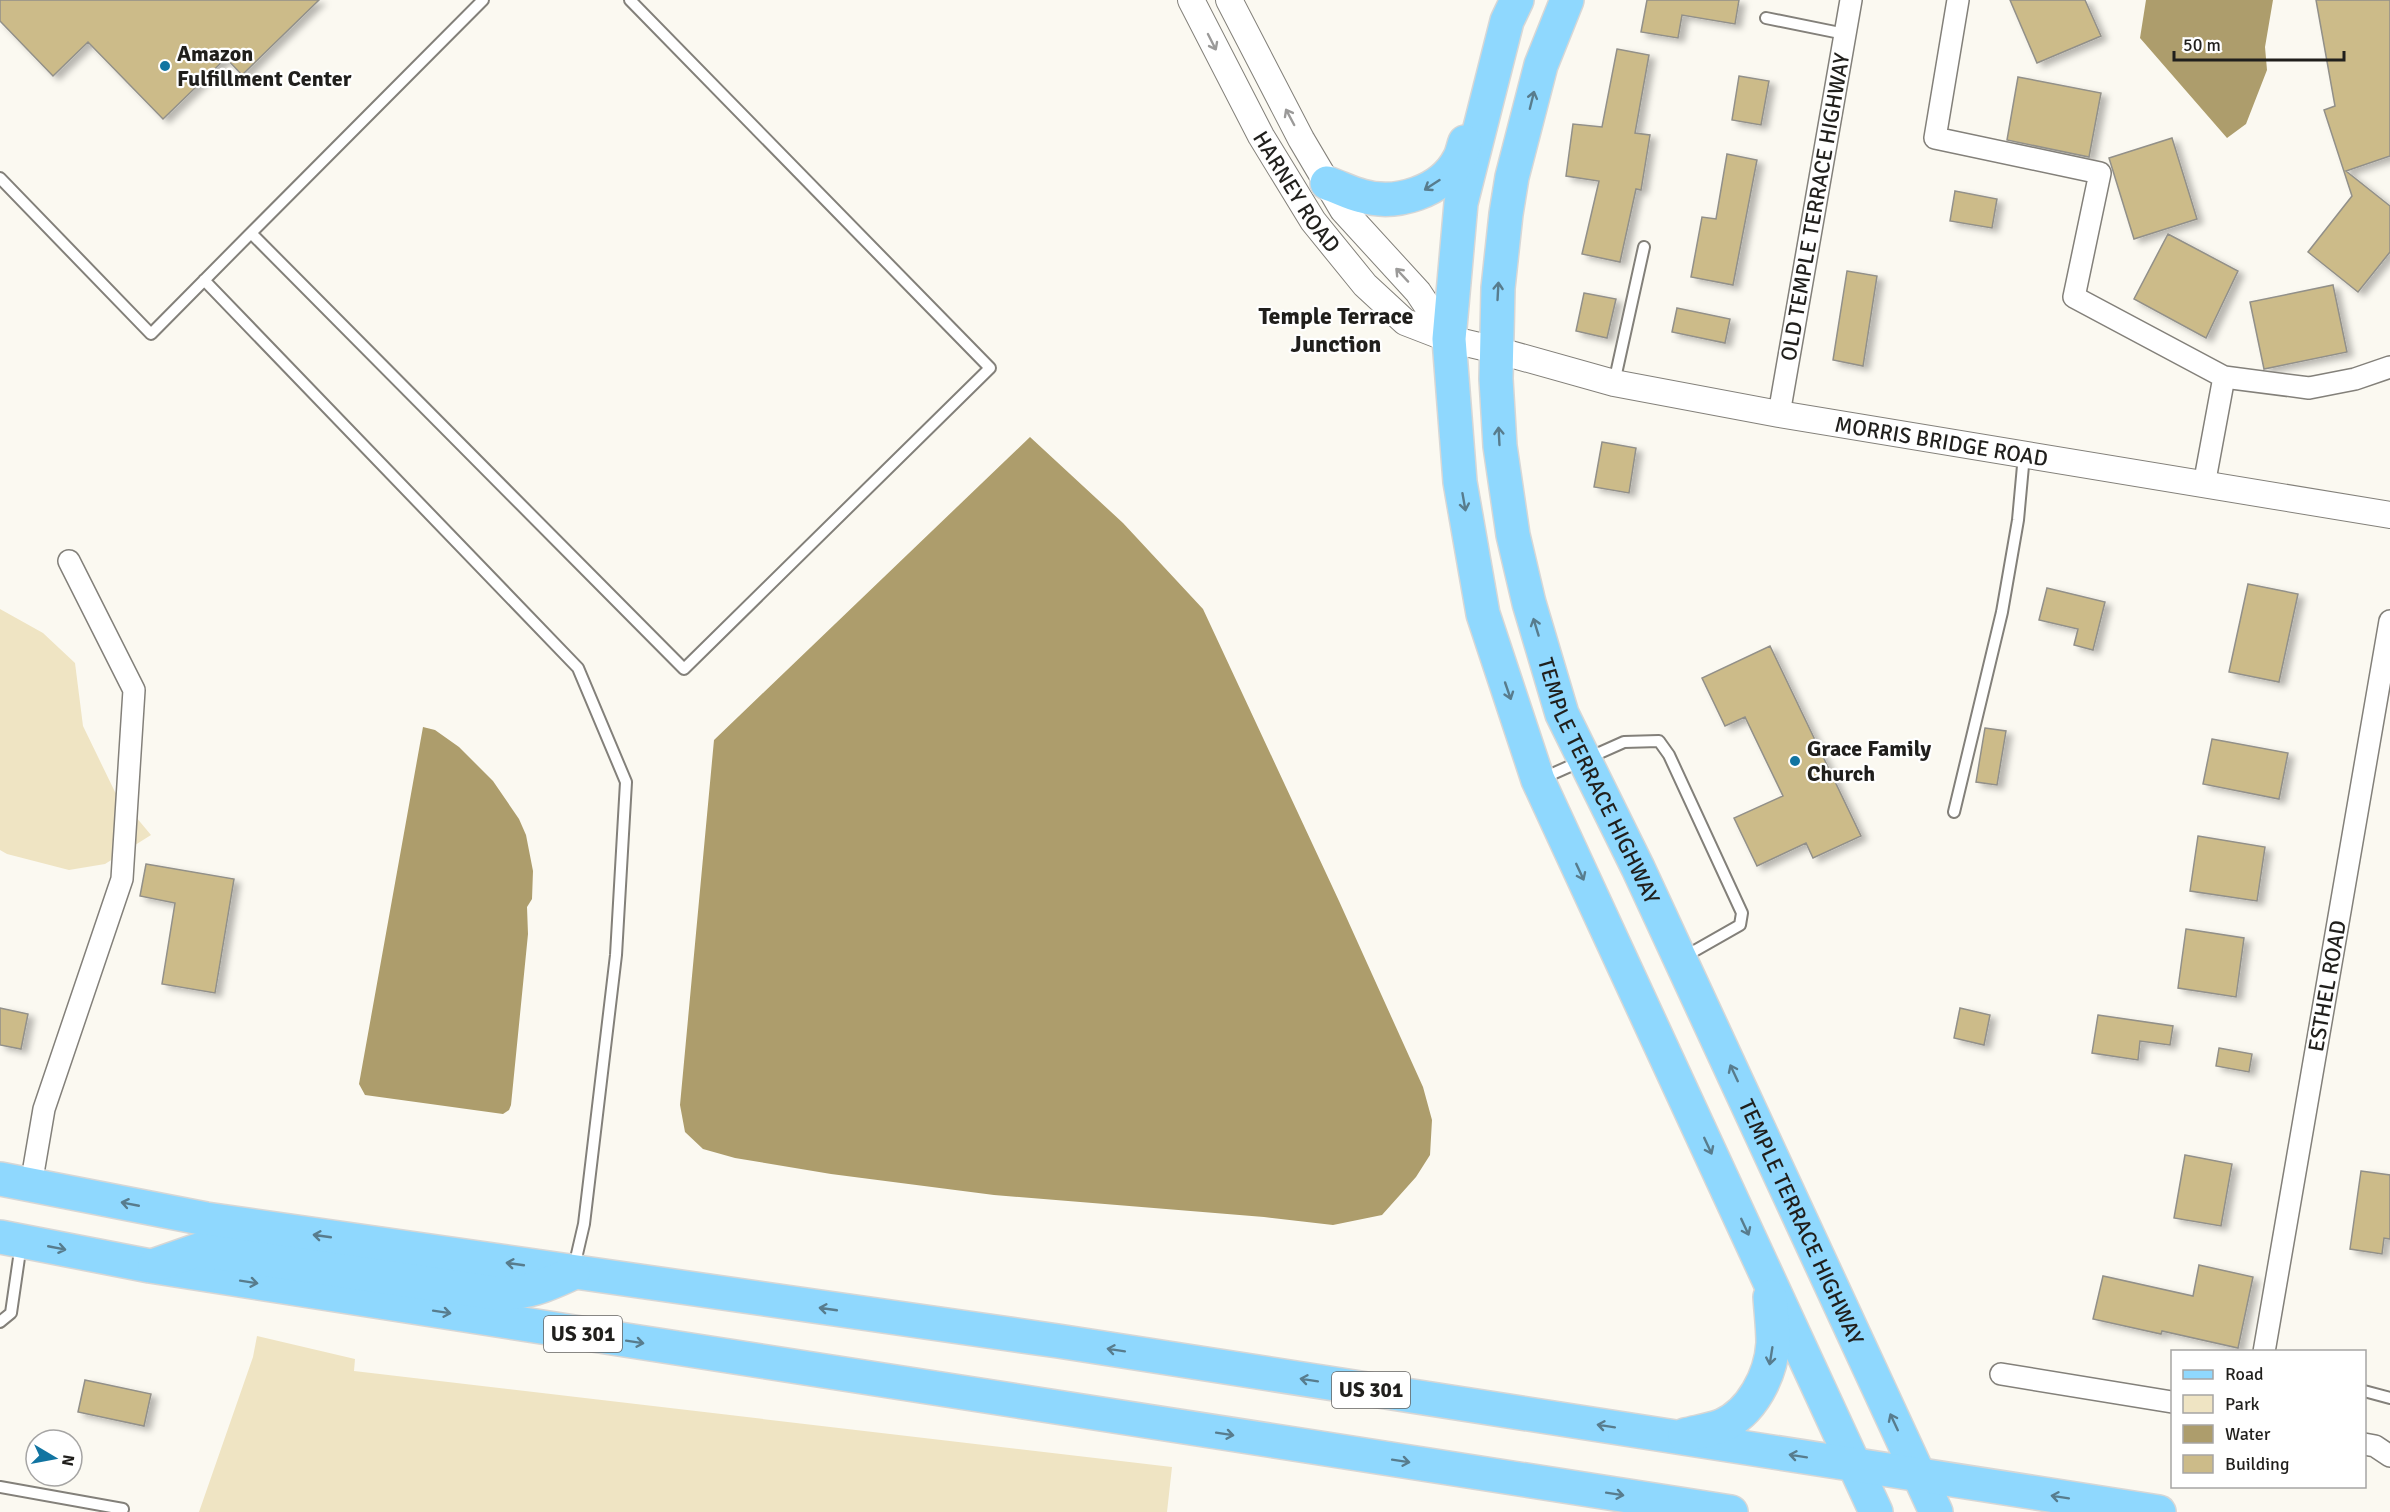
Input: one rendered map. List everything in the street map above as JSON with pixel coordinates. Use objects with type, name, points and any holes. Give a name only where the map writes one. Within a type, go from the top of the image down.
[{"type":"main road","name":"TEMPLE TERRACE HIGHWAY","points":[[1567,0],[1541,65],[1512,177],[1498,288],[1496,350],[1500,446],[1513,535],[1529,603],[1562,714],[1680,959],[1936,1512]]},
{"type":"main road","name":"TEMPLE TERRACE HIGHWAY","points":[[1512,10],[1461,203],[1449,339],[1460,482],[1483,614],[1538,780],[1876,1512]]},
{"type":"main road","points":[[1327,183],[1364,197],[1396,199],[1421,193],[1446,177],[1459,159],[1512,10]]},
{"type":"main road","name":"US 301","points":[[16,1182],[206,1219],[1058,1341],[2159,1512]]},
{"type":"main road","name":"US 301","points":[[11,1239],[150,1266],[1731,1512]]},
{"type":"main road","points":[[150,1266],[198,1250],[495,1293],[517,1294],[540,1288],[573,1273]]},
{"type":"main road","points":[[1677,1437],[1722,1425],[1746,1408],[1761,1387],[1769,1369],[1773,1344],[1768,1277]]},
{"type":"street","name":"HARNEY ROAD","points":[[1191,0],[1261,136],[1313,221],[1365,285],[1405,322],[1449,339],[1496,350]]},
{"type":"street","name":"HARNEY ROAD","points":[[1229,0],[1301,139],[1343,210],[1418,292],[1449,339]]},
{"type":"street","name":"OLD TEMPLE TERRACE HIGHWAY","points":[[1779,414],[1851,0]]},
{"type":"street","points":[[1959,0],[1935,138],[2100,172],[2074,297],[2224,377],[2309,388],[2355,380],[2390,366]]},
{"type":"street","name":"MORRIS BRIDGE ROAD","points":[[1496,350],[1614,383],[1779,414],[2390,515]]},
{"type":"street","points":[[2204,485],[2224,377]]},
{"type":"street","points":[[16,1182],[44,1109],[122,879],[134,690],[69,561]]},
{"type":"street","name":"ESTHEL ROAD","points":[[2264,1350],[2390,621]]},
{"type":"street","points":[[2001,1374],[2171,1402]]},
{"type":"street","points":[[2366,1444],[2375,1446],[2390,1456]]},
{"type":"lane","points":[[0,178],[151,334],[483,0]]},
{"type":"lane","points":[[251,233],[684,669],[990,368],[630,0]]},
{"type":"lane","points":[[1766,18],[1845,34]]},
{"type":"lane","points":[[1614,383],[1644,247]]},
{"type":"lane","points":[[204,280],[578,668],[626,782],[616,955],[584,1224],[573,1273]]},
{"type":"lane","points":[[1954,812],[2002,612],[2018,520],[2024,455]]},
{"type":"lane","points":[[1538,780],[1624,742],[1659,741],[1669,755],[1742,913],[1740,925],[1680,959]]},
{"type":"lane","points":[[0,1322],[11,1313],[11,1239]]},
{"type":"lane","points":[[2366,1392],[2390,1398]]},
{"type":"lane","points":[[0,1487],[123,1509]]},
{"type":"green space","points":[[0,609],[43,633],[75,663],[83,726],[115,792],[151,835],[105,864],[69,870],[7,854],[0,850]]},
{"type":"green space","points":[[257,1336],[355,1359],[354,1371],[1172,1467],[1167,1512],[199,1512],[253,1357]]},
{"type":"water","points":[[2146,0],[2273,0],[2265,47],[2267,70],[2246,124],[2227,138],[2140,38]]},
{"type":"water","points":[[1030,437],[1123,523],[1203,609],[1339,901],[1423,1087],[1432,1120],[1430,1155],[1416,1177],[1382,1215],[1333,1225],[1264,1217],[994,1195],[831,1174],[735,1158],[703,1149],[685,1132],[680,1105],[714,740]]},
{"type":"water","points":[[423,727],[435,730],[459,747],[493,781],[519,819],[526,835],[533,871],[532,899],[527,907],[528,934],[511,1105],[509,1110],[503,1114],[365,1095],[359,1084]]},
{"type":"building","name":"Amazon Fulfillment Center","points":[[0,0],[319,0],[242,75],[226,58],[163,119],[88,42],[53,76],[0,21]]},
{"type":"building","points":[[1647,0],[1739,0],[1735,24],[1682,15],[1678,38],[1641,32]]},
{"type":"building","points":[[2010,0],[2085,0],[2101,36],[2037,63]]},
{"type":"building","points":[[2316,0],[2390,0],[2390,156],[2346,171],[2390,206],[2390,252],[2358,292],[2308,252],[2352,196],[2324,110],[2335,106]]},
{"type":"building","points":[[1617,49],[1649,55],[1635,133],[1650,135],[1641,190],[1636,189],[1620,262],[1582,254],[1599,181],[1566,176],[1573,124],[1602,127]]},
{"type":"building","points":[[1739,76],[1769,81],[1761,125],[1732,120]]},
{"type":"building","points":[[2018,77],[2101,93],[2089,157],[2007,140]]},
{"type":"building","points":[[2172,138],[2197,219],[2134,239],[2109,158]]},
{"type":"building","points":[[1727,154],[1757,160],[1733,285],[1691,277],[1702,217],[1716,219]]},
{"type":"building","points":[[1955,191],[1997,199],[1992,228],[1950,221]]},
{"type":"building","points":[[2168,234],[2238,271],[2206,338],[2134,299]]},
{"type":"building","points":[[1847,271],[1877,276],[1863,366],[1833,360]]},
{"type":"building","points":[[2333,285],[2347,352],[2264,369],[2250,302]]},
{"type":"building","points":[[1584,293],[1616,299],[1607,338],[1576,331]]},
{"type":"building","points":[[1677,308],[1730,319],[1725,343],[1672,332]]},
{"type":"building","points":[[1602,442],[1636,448],[1629,493],[1594,487]]},
{"type":"building","points":[[2248,584],[2298,594],[2279,682],[2229,672]]},
{"type":"building","points":[[2047,588],[2105,602],[2093,650],[2074,645],[2078,629],[2039,620]]},
{"type":"building","name":"Grace Family Church","points":[[1770,646],[1861,836],[1813,858],[1806,843],[1757,866],[1734,818],[1783,796],[1745,717],[1725,726],[1702,678]]},
{"type":"building","points":[[1985,728],[2006,731],[1997,785],[1976,782]]},
{"type":"building","points":[[2212,739],[2288,753],[2279,799],[2203,784]]},
{"type":"building","points":[[2198,836],[2265,847],[2257,901],[2190,891]]},
{"type":"building","points":[[146,864],[234,879],[215,993],[162,984],[175,903],[140,896]]},
{"type":"building","points":[[2186,929],[2244,938],[2236,997],[2178,988]]},
{"type":"building","points":[[0,1008],[28,1014],[21,1049],[0,1045]]},
{"type":"building","points":[[1960,1008],[1990,1015],[1984,1045],[1954,1038]]},
{"type":"building","points":[[2098,1015],[2173,1026],[2170,1045],[2140,1041],[2138,1060],[2092,1053]]},
{"type":"building","points":[[2219,1048],[2252,1054],[2249,1072],[2216,1066]]},
{"type":"building","points":[[2185,1155],[2232,1164],[2221,1226],[2174,1218]]},
{"type":"building","points":[[2361,1171],[2390,1175],[2390,1239],[2384,1238],[2382,1254],[2350,1249]]},
{"type":"building","points":[[2199,1265],[2253,1277],[2238,1348],[2093,1319],[2103,1276],[2193,1296]]},
{"type":"building","points":[[85,1380],[151,1394],[144,1426],[78,1412]]},
{"type":"place","name":"Amazon Fulfillment Center","points":[[165,66]]},
{"type":"place","name":"Grace Family Church","points":[[1795,761]]},
{"type":"district","name":"Temple Terrace Junction","points":[[1336,330]]}]
